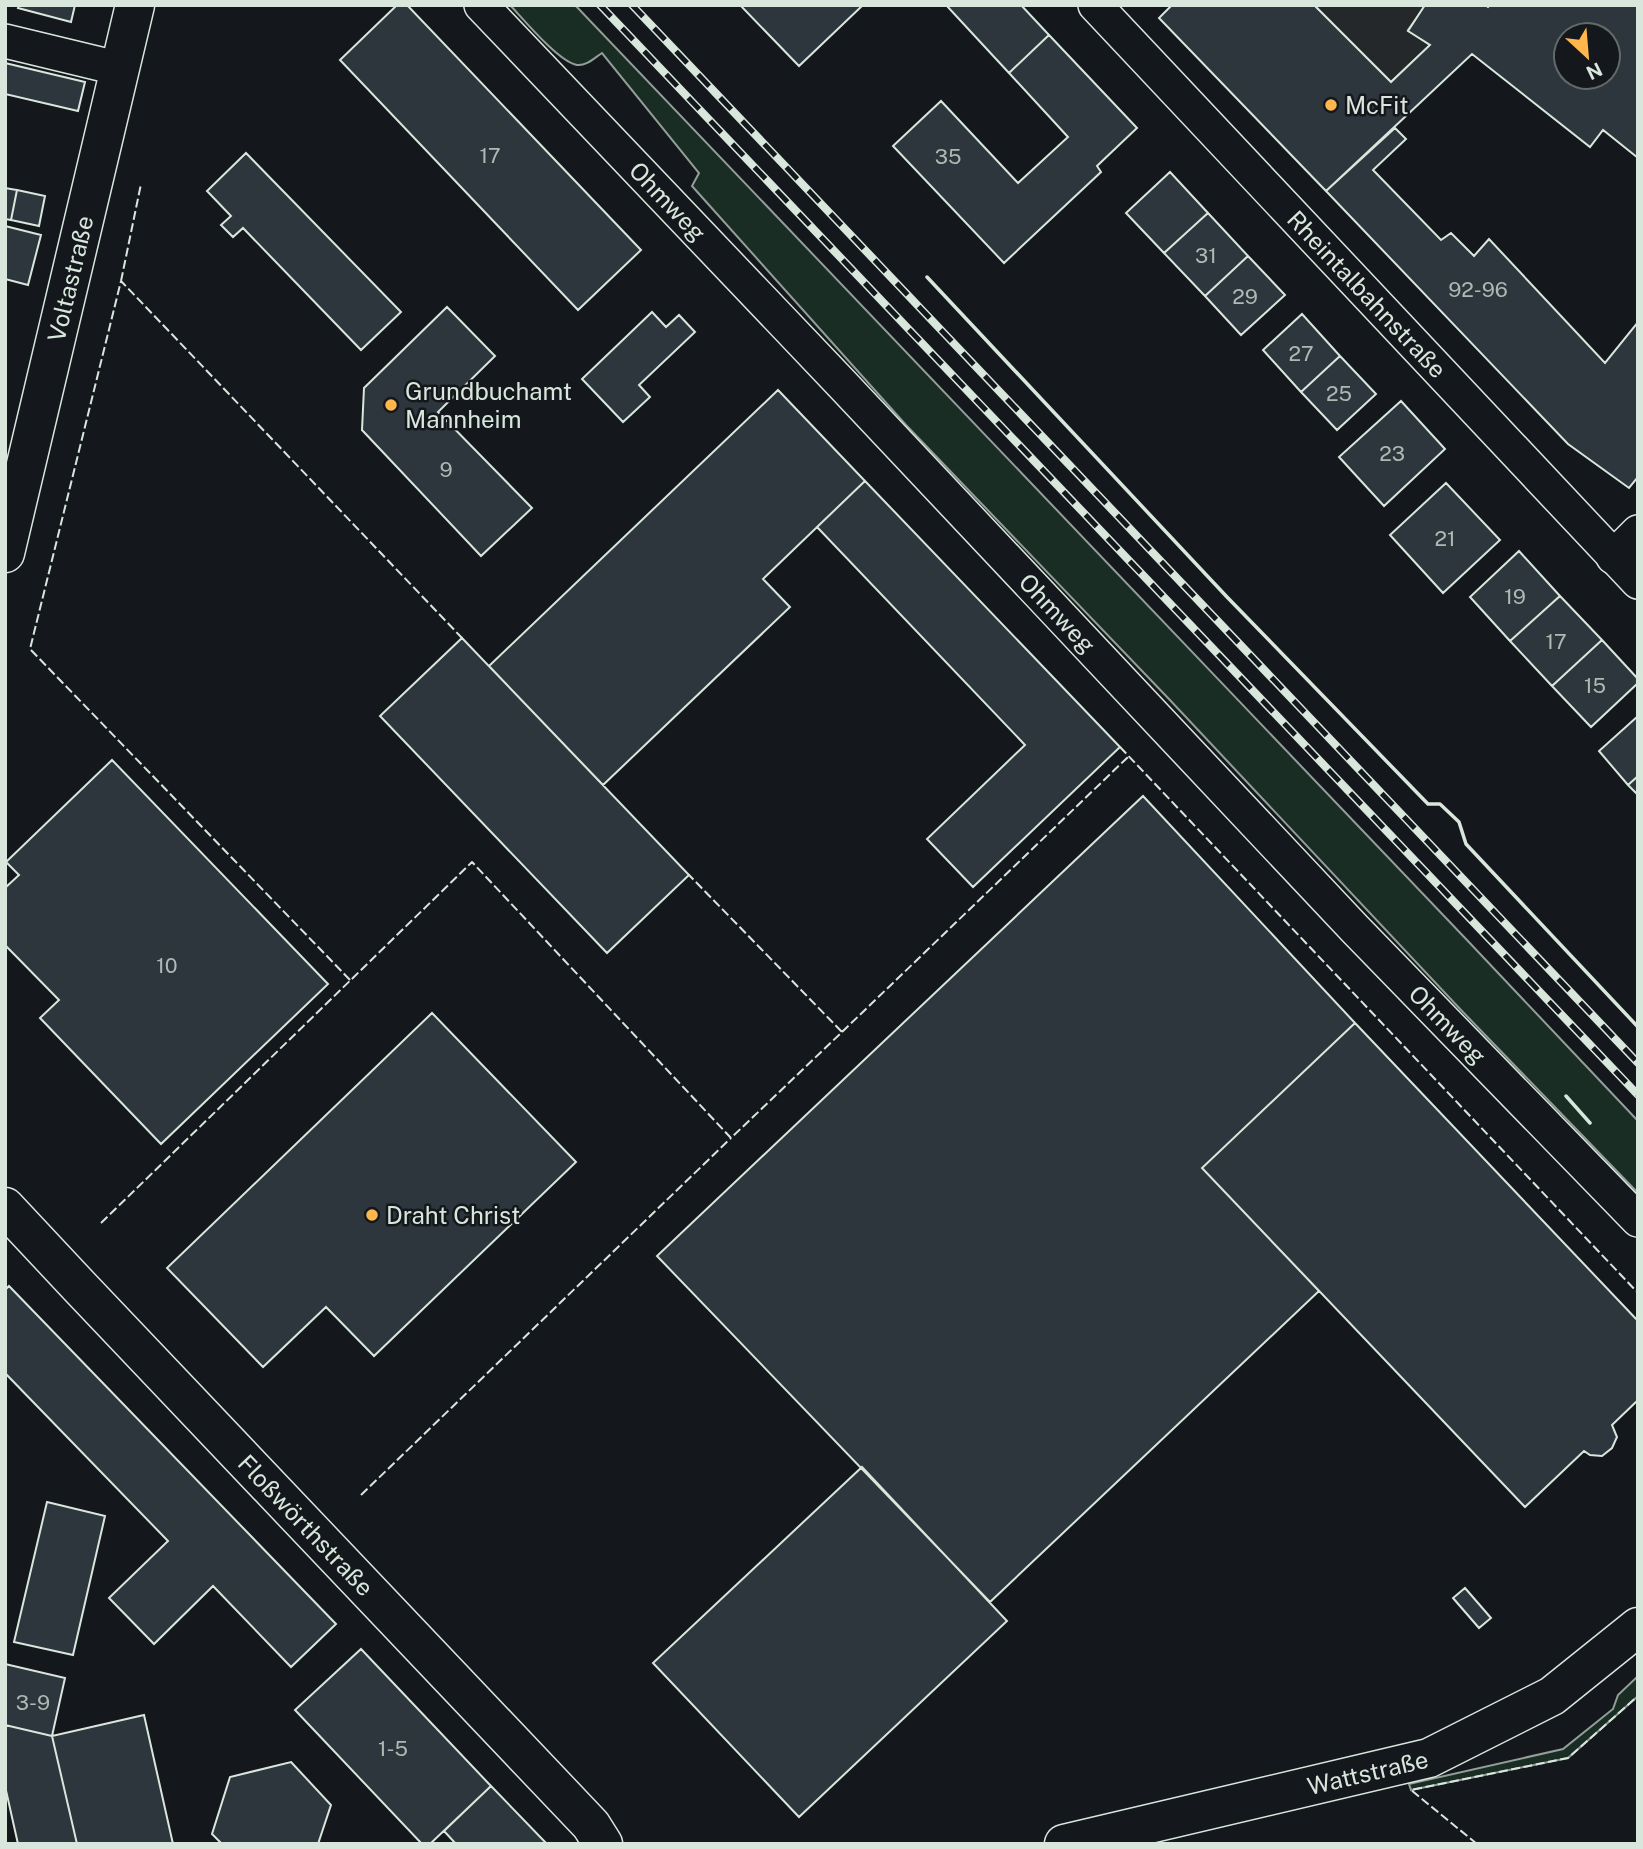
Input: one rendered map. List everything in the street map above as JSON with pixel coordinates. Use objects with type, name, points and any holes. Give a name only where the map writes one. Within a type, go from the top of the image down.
[{"type":"street","name":"Voltastraße","points":[[5,553],[135,5]]},
{"type":"street","name":"Ohmweg","points":[[481,5],[834,375],[1337,910],[1638,1220]]},
{"type":"street","name":"Rheintalbahnstraße","points":[[1095,5],[1638,582]]},
{"type":"street","points":[[5,41],[121,69]]},
{"type":"street","points":[[1614,557],[1638,532]]},
{"type":"street","name":"Floßwörthstraße","points":[[5,1207],[591,1825],[603,1844]]},
{"type":"street","name":"Wattstraße","points":[[1064,1844],[1429,1758],[1552,1696],[1638,1627]]},
{"type":"green space","points":[[510,5],[575,5],[1466,939],[1638,1121],[1638,1193],[906,425],[692,186],[699,173],[602,53],[584,64],[570,62],[542,40]]},
{"type":"green space","points":[[1638,1676],[1638,1696],[1568,1758],[1411,1790],[1409,1784],[1563,1749],[1613,1709],[1618,1695]]},
{"type":"shaded area","points":[[1314,5],[1426,5],[1408,30],[1430,45],[1391,82]]},
{"type":"building","points":[[19,5],[75,5],[71,22],[18,8]]},
{"type":"building","points":[[397,5],[407,5],[641,250],[578,310],[340,60]]},
{"type":"building","points":[[740,5],[863,5],[799,66]]},
{"type":"building","points":[[946,5],[1021,5],[1049,35],[1009,73]]},
{"type":"building","name":"McFit","points":[[1172,5],[1314,5],[1391,82],[1430,45],[1408,31],[1425,5],[1638,5],[1638,158],[1603,130],[1590,147],[1472,54],[1326,191],[1159,18]]},
{"type":"building","points":[[1049,35],[1137,128],[1097,166],[1101,172],[1004,263],[893,146],[941,101],[1018,183],[1068,137],[1009,73]]},
{"type":"building","points":[[5,63],[85,82],[78,111],[5,94]]},
{"type":"building","points":[[1395,128],[1406,139],[1373,170],[1441,240],[1451,233],[1474,256],[1489,239],[1605,363],[1638,322],[1638,477],[1629,488],[1568,444],[1326,191]]},
{"type":"building","points":[[246,153],[401,312],[361,350],[243,228],[233,237],[221,225],[231,216],[207,191]]},
{"type":"building","points":[[1170,172],[1208,213],[1164,253],[1126,213]]},
{"type":"building","points":[[5,188],[17,190],[11,220],[5,219]]},
{"type":"building","points":[[17,190],[45,196],[39,226],[11,220]]},
{"type":"building","points":[[1208,213],[1248,256],[1205,296],[1164,253]]},
{"type":"building","points":[[5,226],[41,235],[28,285],[5,279]]},
{"type":"building","points":[[1248,256],[1285,295],[1241,335],[1205,296]]},
{"type":"building","points":[[447,307],[495,356],[438,412],[532,508],[481,556],[362,430],[364,388]]},
{"type":"building","points":[[652,312],[666,327],[679,315],[695,332],[639,385],[650,397],[623,422],[582,379]]},
{"type":"building","points":[[1302,314],[1340,356],[1301,392],[1263,350]]},
{"type":"building","points":[[1340,356],[1376,394],[1337,430],[1301,392]]},
{"type":"building","points":[[778,390],[865,481],[763,579],[790,607],[603,785],[489,666]]},
{"type":"building","points":[[1401,401],[1445,449],[1384,506],[1339,457]]},
{"type":"building","points":[[865,481],[1120,747],[973,887],[927,839],[1025,745],[817,527]]},
{"type":"building","points":[[1446,483],[1500,540],[1443,593],[1390,535]]},
{"type":"building","points":[[1519,551],[1560,596],[1510,641],[1470,597]]},
{"type":"building","points":[[1560,596],[1602,640],[1552,686],[1510,641]]},
{"type":"building","points":[[462,638],[689,875],[607,953],[380,716]]},
{"type":"building","points":[[1602,640],[1638,679],[1638,683],[1591,727],[1552,686]]},
{"type":"building","points":[[1638,716],[1638,776],[1628,785],[1599,751]]},
{"type":"building","points":[[112,760],[328,984],[161,1144],[40,1018],[59,1000],[5,945],[5,888],[19,875],[6,862]]},
{"type":"building","points":[[1638,776],[1638,795],[1628,785]]},
{"type":"building","points":[[1143,796],[1355,1023],[1202,1168],[1319,1291],[990,1602],[657,1256]]},
{"type":"building","name":"Draht Christ","points":[[432,1013],[576,1162],[374,1356],[326,1307],[263,1367],[167,1268]]},
{"type":"building","points":[[1355,1023],[1638,1321],[1638,1400],[1612,1425],[1617,1437],[1612,1448],[1602,1456],[1590,1455],[1584,1451],[1525,1507],[1202,1168]]},
{"type":"building","points":[[9,1286],[336,1624],[291,1667],[213,1586],[154,1644],[109,1598],[168,1541],[5,1373],[5,1290]]},
{"type":"building","points":[[862,1467],[1007,1621],[799,1817],[653,1663]]},
{"type":"building","points":[[47,1502],[105,1516],[73,1655],[14,1642]]},
{"type":"building","points":[[1465,1588],[1491,1618],[1479,1628],[1453,1598]]},
{"type":"building","points":[[361,1649],[491,1786],[430,1844],[422,1844],[295,1710]]},
{"type":"building","points":[[5,1664],[65,1678],[52,1736],[5,1725]]},
{"type":"building","points":[[144,1715],[173,1844],[77,1844],[52,1736]]},
{"type":"building","points":[[5,1725],[52,1736],[77,1844],[18,1844],[5,1786]]},
{"type":"building","points":[[291,1762],[331,1805],[318,1844],[222,1844],[212,1834],[230,1777]]},
{"type":"building","points":[[491,1786],[547,1844],[456,1844],[444,1831]]},
{"type":"railway","points":[[600,5],[1638,1095]]},
{"type":"railway","points":[[632,5],[1638,1063]]},
{"type":"fence","points":[[121,281],[141,184]]},
{"type":"fence","points":[[350,980],[30,649],[121,281],[462,638]]},
{"type":"fence","points":[[1120,747],[1638,1293]]},
{"type":"fence","points":[[842,1032],[1129,756]]},
{"type":"fence","points":[[101,1223],[472,862],[731,1138],[842,1032],[689,875]]},
{"type":"fence","points":[[361,1495],[731,1138]]},
{"type":"fence","points":[[1477,1844],[1411,1790],[1568,1758],[1638,1696]]},
{"type":"wall","points":[[927,277],[1227,597],[1428,804],[1440,804],[1459,822],[1466,844],[1638,1027]]},
{"type":"wall","points":[[1566,1096],[1590,1123]]},
{"type":"place","name":"McFit","points":[[1331,105]]},
{"type":"place","name":"Grundbuchamt Mannheim","points":[[391,405]]},
{"type":"place","name":"Draht Christ","points":[[372,1215]]}]
